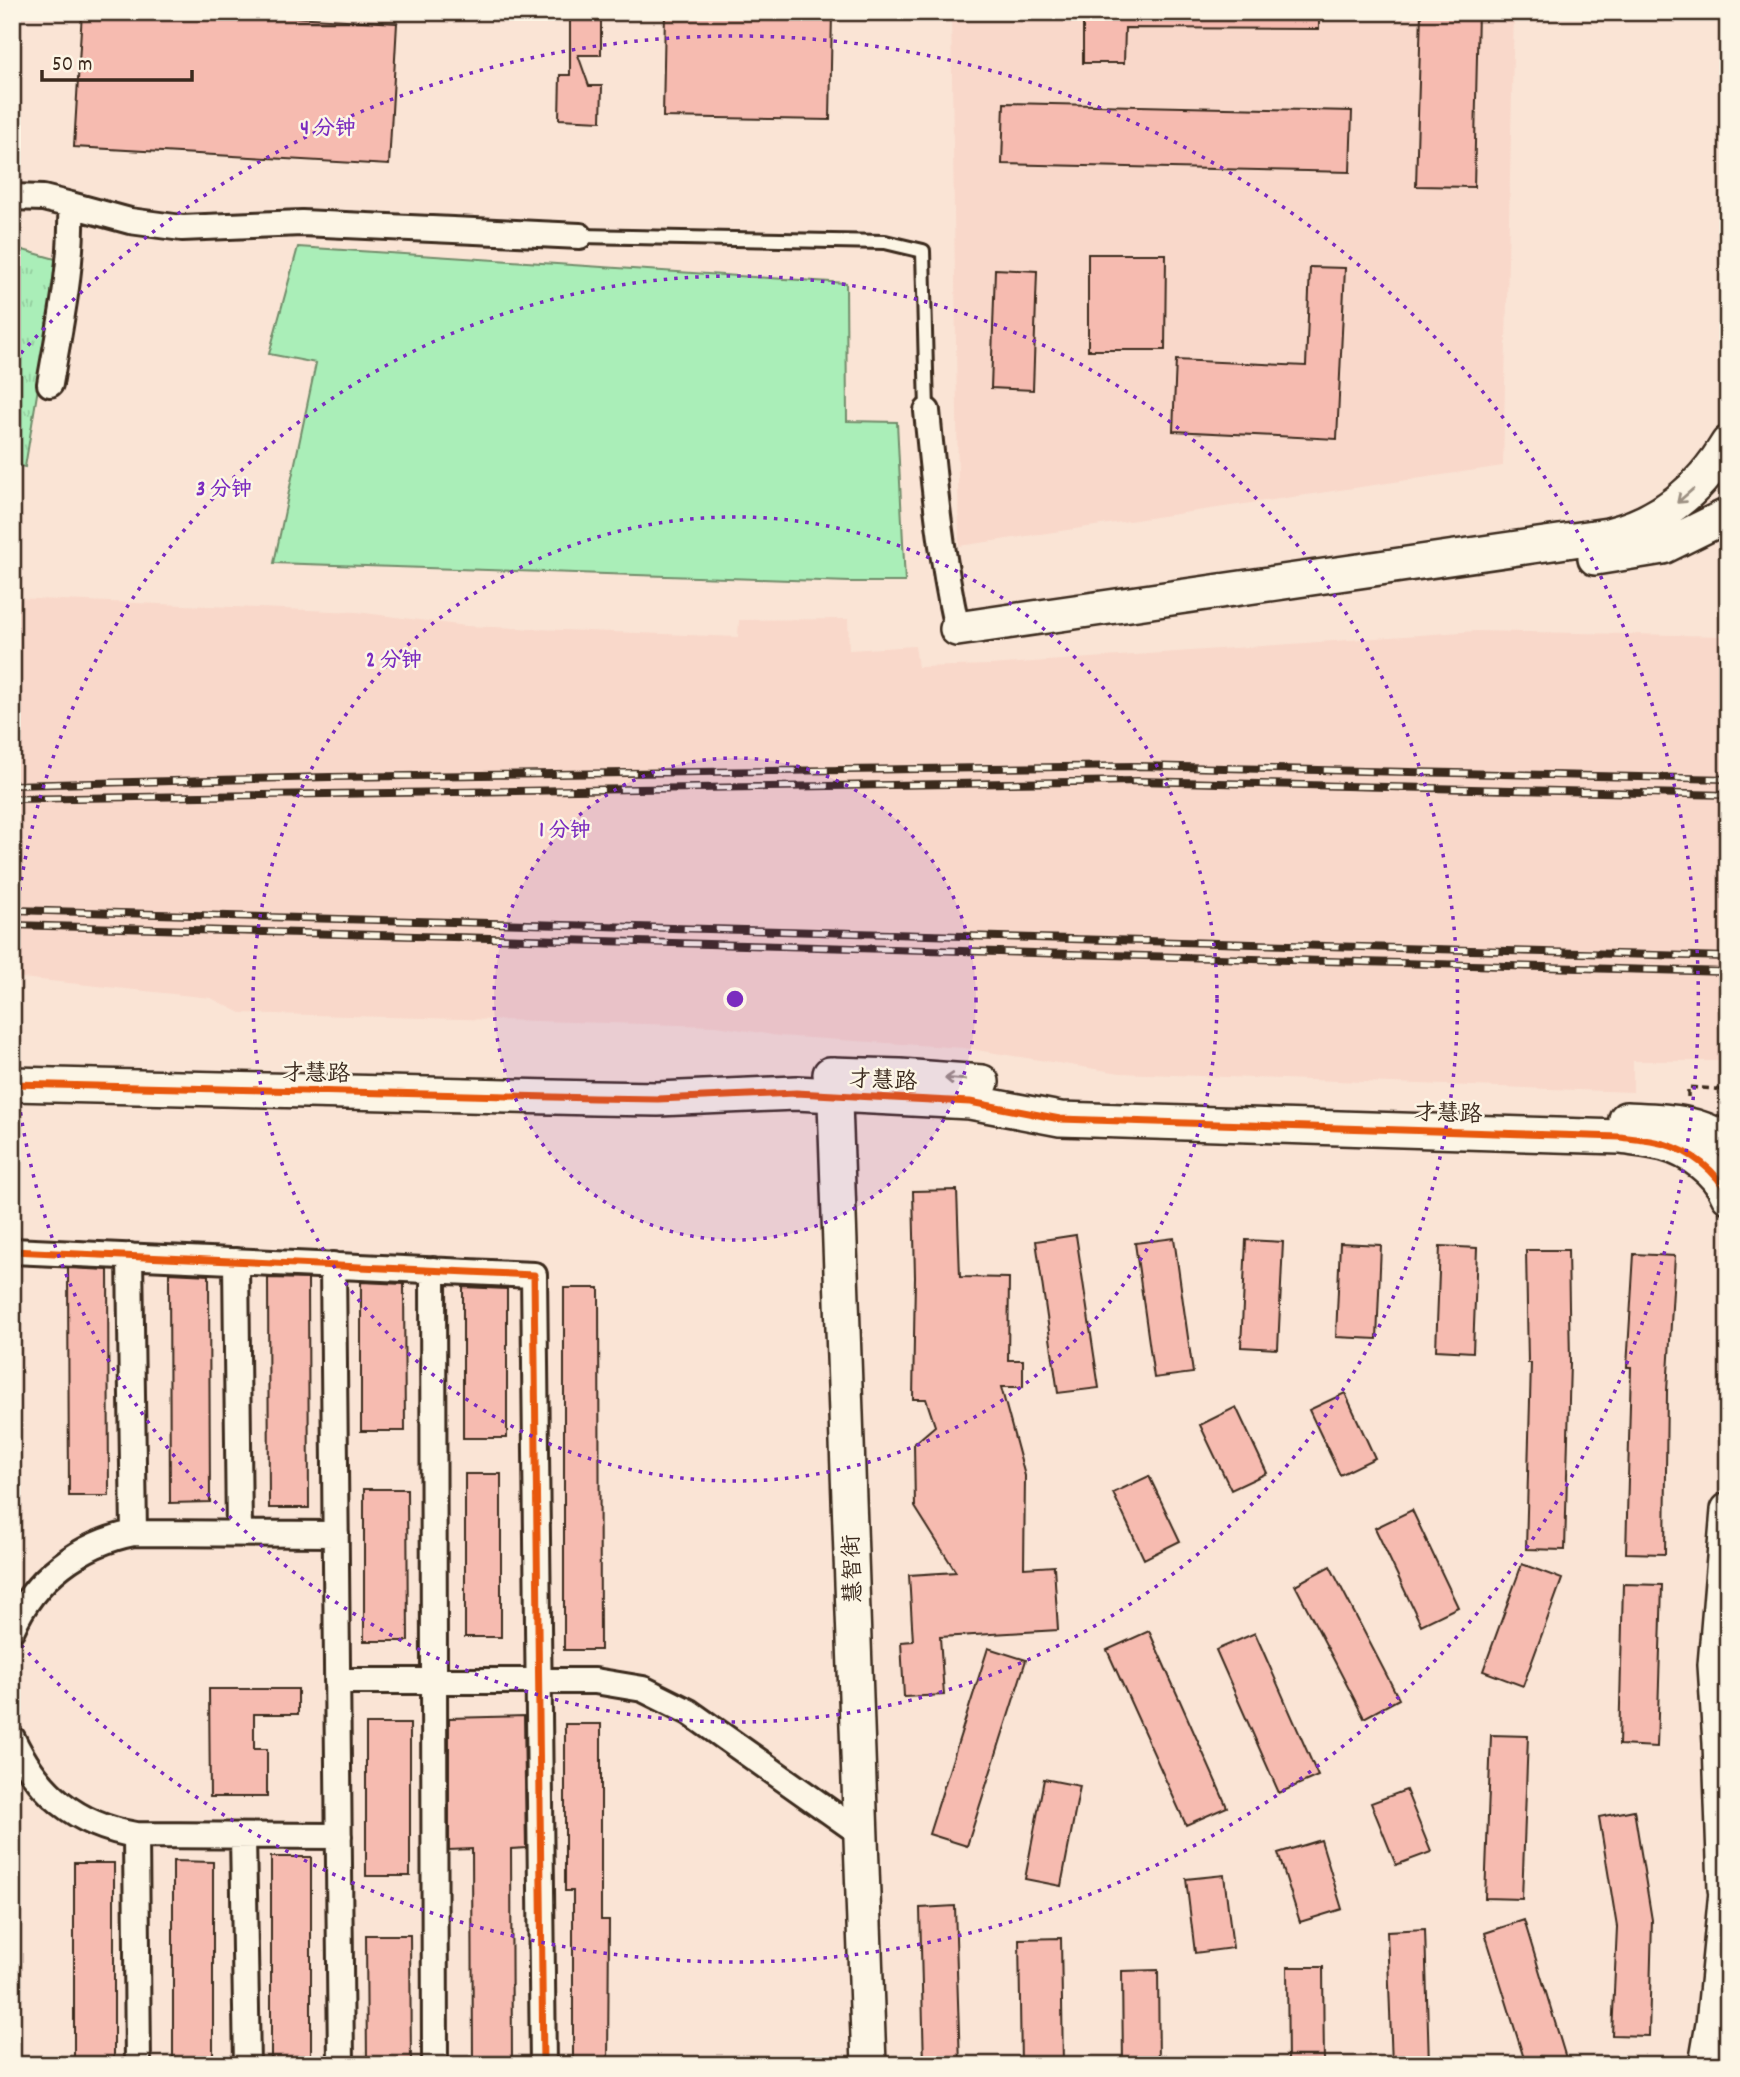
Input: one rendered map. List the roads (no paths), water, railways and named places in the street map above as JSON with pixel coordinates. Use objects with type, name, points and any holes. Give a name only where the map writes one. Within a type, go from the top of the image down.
[{"type":"street","points":[[12,197],[43,198],[130,221],[182,228],[302,223],[580,236]]},
{"type":"street","points":[[50,384],[65,296],[72,235],[71,205]]},
{"type":"street","points":[[927,411],[945,577],[957,629]]},
{"type":"street","points":[[957,629],[1608,535],[1633,529],[1671,508],[1692,491],[1715,465],[1728,443]]},
{"type":"street","points":[[957,629],[1000,645],[1663,547],[1728,515]]},
{"type":"street","name":"才慧路","points":[[12,1063],[608,1079],[794,1073],[842,1085],[970,1102],[1060,1119],[1620,1137],[1665,1144],[1693,1157],[1722,1181],[1728,1196]]},
{"type":"street","name":"才慧路","points":[[12,1084],[658,1099],[796,1093],[842,1085],[973,1080],[1073,1099],[1672,1121],[1720,1133]]},
{"type":"street","name":"慧智街","points":[[842,1085],[860,1832],[869,2065]]},
{"type":"street","name":"慧智街","points":[[842,1085],[882,2065]]},
{"type":"street","points":[[12,1251],[534,1275],[543,2065]]},
{"type":"street","points":[[130,1256],[134,1533]]},
{"type":"street","points":[[236,1261],[239,1533]]},
{"type":"street","points":[[333,1265],[341,2065]]},
{"type":"street","points":[[433,1270],[435,2065]]},
{"type":"street","points":[[1706,2065],[1713,2024],[1726,1880],[1715,1665],[1728,1510]]},
{"type":"street","points":[[12,1629],[21,1609],[40,1583],[65,1563],[111,1537],[134,1533],[335,1534]]},
{"type":"street","points":[[337,1681],[595,1681],[643,1689],[664,1698],[711,1727],[860,1832]]},
{"type":"street","points":[[12,1738],[38,1782],[60,1804],[88,1822],[112,1831],[136,1835],[339,1836]]},
{"type":"street","points":[[136,1835],[138,2065]]},
{"type":"street","points":[[243,1836],[247,2065]]},
{"type":"lane","points":[[580,236],[885,242],[923,251],[927,411]]},
{"type":"lane","points":[[1663,547],[1705,540],[1728,530]]},
{"type":"railway","points":[[12,785],[330,777],[1136,766],[1728,779]]},
{"type":"railway","points":[[12,799],[1137,781],[1728,795]]},
{"type":"railway","points":[[12,910],[1728,957]]},
{"type":"railway","points":[[12,925],[1728,972]]}]
